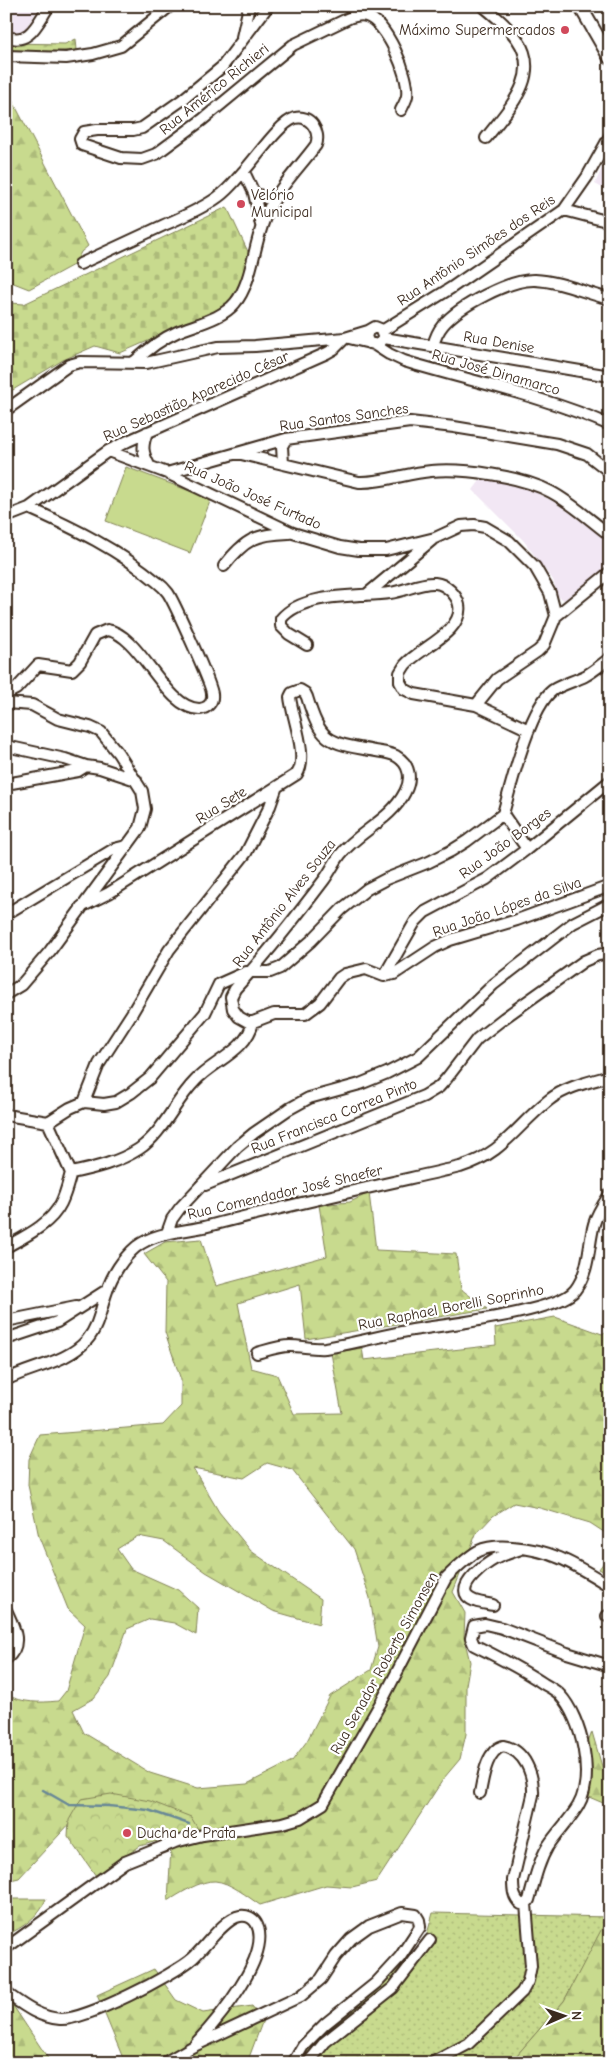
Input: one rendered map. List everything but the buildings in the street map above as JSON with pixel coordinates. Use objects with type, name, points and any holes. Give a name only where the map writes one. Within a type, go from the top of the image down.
[{"type":"main road","points":[[580,6],[610,58]]},
{"type":"street","points":[[6,36],[20,40],[31,32],[49,6]]},
{"type":"street","points":[[6,56],[66,58],[93,54],[121,46],[170,6]]},
{"type":"street","points":[[241,44],[249,6]]},
{"type":"street","points":[[241,44],[268,6]]},
{"type":"street","points":[[483,6],[508,28],[517,39],[525,54],[528,65],[521,89],[486,138]]},
{"type":"street","name":"Rua Américo Richieri","points":[[241,44],[208,79],[142,128],[133,130],[87,131],[81,136],[80,141],[82,145],[121,158],[142,159],[156,154],[202,120],[292,44],[351,17],[361,15],[368,16],[379,26],[392,44],[401,62],[407,93],[401,110]]},
{"type":"street","points":[[80,264],[199,209],[219,196],[244,172],[276,133],[290,120],[302,117],[313,125],[318,138],[316,145],[284,184],[261,225],[245,283],[237,301],[231,308],[161,341],[144,352],[134,362]]},
{"type":"street","name":"Rua Antônio Simões dos Reis","points":[[383,334],[564,210],[588,177],[610,136]]},
{"type":"street","points":[[244,172],[254,193],[261,225]]},
{"type":"street","points":[[254,193],[274,201]]},
{"type":"street","points":[[564,210],[610,222]]},
{"type":"street","points":[[433,346],[441,327],[465,307],[518,282],[533,280],[548,282],[610,299]]},
{"type":"street","points":[[8,408],[74,363],[90,361],[154,362],[218,347],[256,346],[347,338],[372,344],[382,342],[383,334],[375,327],[368,331],[366,337],[372,344]]},
{"type":"street","name":"Rua Sebastião Aparecido César","points":[[6,517],[29,508],[108,451],[327,353],[347,338],[368,331]]},
{"type":"street","name":"Rua Denise","points":[[383,334],[433,346],[610,376]]},
{"type":"street","name":"Rua José Dinamarco","points":[[372,344],[404,361],[544,400],[610,425]]},
{"type":"street","name":"Rua Santos Sanches","points":[[167,473],[286,439],[406,422],[428,423],[557,444],[587,454],[610,472]]},
{"type":"street","points":[[147,432],[142,445],[143,454],[149,465]]},
{"type":"street","points":[[283,464],[282,446],[286,439]]},
{"type":"street","name":"Rua João José Furtado","points":[[108,451],[149,465],[293,533],[326,544],[359,550],[386,550],[434,538]]},
{"type":"street","points":[[236,453],[359,482],[377,482],[424,472],[450,469],[533,483],[553,492],[610,535]]},
{"type":"street","points":[[186,483],[188,467]]},
{"type":"street","points":[[6,694],[16,689],[38,666],[72,670],[80,662],[95,635],[107,630],[120,635],[176,698],[186,706],[202,709],[209,706],[212,701],[210,684],[168,593],[140,568],[93,538],[29,508]]},
{"type":"street","points":[[366,595],[434,538],[461,526],[474,525],[485,527],[499,534],[509,541],[535,567],[550,592],[556,616]]},
{"type":"street","points":[[224,566],[237,550],[251,539],[271,534],[293,533]]},
{"type":"street","points":[[476,705],[497,678],[544,645],[556,616],[610,572]]},
{"type":"street","points":[[307,645],[283,629],[281,620],[293,608],[316,601],[390,593],[435,583],[447,588],[459,604],[459,612],[448,631],[408,660],[400,673],[400,682],[404,689],[414,694],[476,705],[529,730]]},
{"type":"street","points":[[6,1115],[48,1122],[70,1108],[84,1102],[104,1104],[116,1102],[150,1078],[205,1013],[219,984],[234,976],[251,971],[270,972],[280,968],[342,909],[366,889],[451,851],[503,814],[512,778],[529,730],[546,696],[584,676],[610,658]]},
{"type":"street","name":"Rua Sete","points":[[81,907],[109,894],[276,788],[300,770],[301,752],[290,697],[300,690]]},
{"type":"street","name":"Rua Antônio Alves Souza","points":[[253,1022],[243,1020],[235,1013],[231,1002],[232,994],[324,880],[340,855],[394,810],[408,785],[408,771],[403,762],[396,756],[348,746],[324,736],[318,728],[308,697],[300,690]]},
{"type":"street","points":[[6,703],[32,705],[58,719],[96,728],[118,753],[136,780],[145,801],[144,817],[140,828],[50,951],[21,985],[6,994]]},
{"type":"street","points":[[6,746],[113,771],[136,780]]},
{"type":"street","points":[[6,784],[78,771],[86,766]]},
{"type":"street","name":"Rua João Borges","points":[[384,976],[415,922],[425,912],[487,879],[610,781]]},
{"type":"street","points":[[84,1102],[99,1064],[169,950],[246,853],[270,806],[276,788]]},
{"type":"street","points":[[503,814],[527,849]]},
{"type":"street","points":[[6,914],[114,849],[126,846]]},
{"type":"street","name":"Rua João Lópes da Silva","points":[[384,976],[398,972],[435,947],[450,940],[517,920],[610,886]]},
{"type":"street","points":[[167,1233],[176,1213],[237,1147],[289,1109],[309,1098],[360,1084],[418,1057],[502,978],[573,923],[610,904]]},
{"type":"street","name":"Rua Francisca Correa Pinto","points":[[202,1186],[424,1096],[443,1082],[477,1039],[504,1018],[584,961],[598,955],[610,953]]},
{"type":"street","points":[[71,1173],[113,1162],[142,1147],[154,1135],[195,1080],[230,1054],[244,1040],[253,1022],[274,1014],[305,1014],[312,1010],[339,978],[354,971],[366,969],[384,976]]},
{"type":"street","name":"Rua Comendador José Shaefer","points":[[6,1380],[54,1362],[72,1352],[86,1341],[98,1320],[107,1290],[114,1275],[132,1252],[144,1243],[167,1233],[200,1228],[280,1207],[476,1162],[505,1143],[549,1100],[559,1094],[610,1076]]},
{"type":"street","points":[[6,1247],[31,1233],[56,1212],[62,1202],[71,1173],[48,1122]]},
{"type":"street","name":"Rua Raphael Borelli Soprinho","points":[[257,1353],[288,1346],[324,1348],[408,1331],[501,1316],[550,1304],[566,1297],[574,1291],[581,1281],[598,1212],[610,1194]]},
{"type":"street","points":[[6,1339],[57,1322],[107,1290]]},
{"type":"street","points":[[6,1321],[81,1306]]},
{"type":"street","name":"Rua Senador Roberto Simonsen","points":[[6,1948],[125,1862],[175,1842],[203,1834],[282,1823],[300,1818],[323,1804],[384,1697],[446,1578],[461,1563],[480,1550],[496,1546],[546,1552],[568,1561],[610,1586]]},
{"type":"street","points":[[493,1605],[477,1602],[468,1597],[465,1591],[466,1585],[482,1568],[496,1558],[524,1548]]},
{"type":"street","points":[[6,1610],[15,1629],[16,1637],[14,1651],[6,1660]]},
{"type":"street","points":[[432,2063],[468,2044],[522,1992],[528,1981],[532,1966],[526,1904],[538,1868],[548,1847],[579,1805],[584,1788],[586,1768],[584,1749],[572,1716],[559,1694],[516,1666],[474,1645],[471,1638],[474,1626],[478,1624],[502,1628],[567,1653],[610,1666]]},
{"type":"street","points":[[480,1793],[486,1767],[494,1751],[503,1746],[517,1752],[527,1765],[534,1784],[512,1880],[513,1892],[518,1902],[526,1904]]},
{"type":"street","points":[[164,2063],[192,2047],[301,1996],[321,1978],[351,1939],[365,1928],[402,1913],[416,1915],[420,1927],[400,1957],[376,1983],[325,2024],[303,2046],[293,2063]]},
{"type":"street","points":[[6,1993],[38,2014],[62,2019],[73,2018],[108,2005],[173,1972],[191,1960],[218,1932],[235,1918],[251,1917],[258,1928],[259,1939],[250,1969],[227,2008],[192,2047]]},
{"type":"street","points":[[308,2063],[325,2042],[393,1988],[430,1940]]},
{"type":"shaded area","points":[[6,6],[40,6],[26,28],[17,34],[6,30]]},
{"type":"shaded area","points":[[610,149],[610,192],[595,184]]},
{"type":"shaded area","points":[[482,478],[529,489],[556,503],[610,542],[610,564],[564,600],[558,596],[553,580],[523,540],[473,490]]},
{"type":"green space","points":[[76,39],[77,50],[6,51],[6,43],[65,44]]},
{"type":"green space","points":[[6,88],[88,246],[81,252],[75,264],[29,289],[6,280]]},
{"type":"green space","points":[[227,207],[250,256],[235,295],[222,309],[120,353],[95,346],[63,360],[6,394],[6,297],[11,303],[24,304]]},
{"type":"green space","points":[[126,467],[211,499],[190,553],[106,521]]},
{"type":"green space","points":[[369,1193],[376,1250],[456,1254],[461,1289],[487,1309],[306,1339],[300,1284],[238,1303],[251,1368],[277,1375],[294,1414],[342,1413],[331,1353],[362,1348],[364,1360],[496,1345],[495,1328],[555,1317],[602,1334],[610,1329],[610,1536],[590,1523],[540,1508],[514,1503],[493,1516],[476,1534],[453,1592],[465,1613],[464,1638],[470,1662],[466,1685],[466,1734],[460,1759],[444,1778],[377,1881],[352,1887],[326,1885],[260,1905],[227,1884],[209,1881],[190,1888],[168,1901],[171,1847],[159,1824],[87,1805],[19,1878],[6,1881],[6,1695],[32,1702],[58,1701],[66,1691],[85,1625],[68,1609],[39,1537],[28,1485],[29,1459],[40,1435],[163,1425],[181,1406],[181,1380],[165,1332],[166,1282],[144,1254],[165,1242],[201,1239],[216,1286],[327,1256],[319,1205],[350,1202]],"holes":[[[267,1463],[292,1470],[354,1549],[370,1598],[378,1647],[371,1670],[330,1696],[307,1741],[292,1761],[247,1784],[198,1788],[150,1773],[84,1733],[73,1710],[94,1698],[110,1677],[127,1629],[150,1619],[174,1623],[196,1635],[198,1608],[178,1590],[131,1569],[117,1549],[138,1536],[164,1541],[206,1572],[273,1611],[319,1624],[321,1599],[251,1551],[219,1512],[193,1468],[244,1478]]]},
{"type":"green space","points":[[610,1554],[610,1575],[599,1569]]},
{"type":"green space","points":[[592,1732],[606,1780],[610,1783],[610,1806],[589,1797],[590,1772],[586,1748]]},
{"type":"green space","name":"Ducha de Prata","points":[[111,1794],[150,1801],[191,1817],[198,1829],[140,1846],[96,1876],[68,1836],[69,1820],[81,1799]]},
{"type":"green space","points":[[6,1899],[46,1899],[30,1921],[6,1935]]},
{"type":"green space","points":[[433,1913],[609,1917],[564,2001],[510,2063],[298,2063],[308,2048],[423,1948]]},
{"type":"green space","points":[[610,1913],[610,2063],[510,2063],[564,2001]]},
{"type":"green space","points":[[154,1969],[176,2000],[203,2013],[252,2006],[263,2020],[247,2063],[125,2063],[97,1995]]},
{"type":"green space","points":[[6,1995],[51,2063],[6,2063]]},
{"type":"waterway","points":[[43,1790],[69,1805],[109,1806],[148,1810],[189,1824]]},
{"type":"place","name":"Máximo Supermercados","points":[[565,30]]},
{"type":"place","name":"Velório Municipal","points":[[241,204]]},
{"type":"place","name":"Ducha de Prata","points":[[127,1833]]}]
